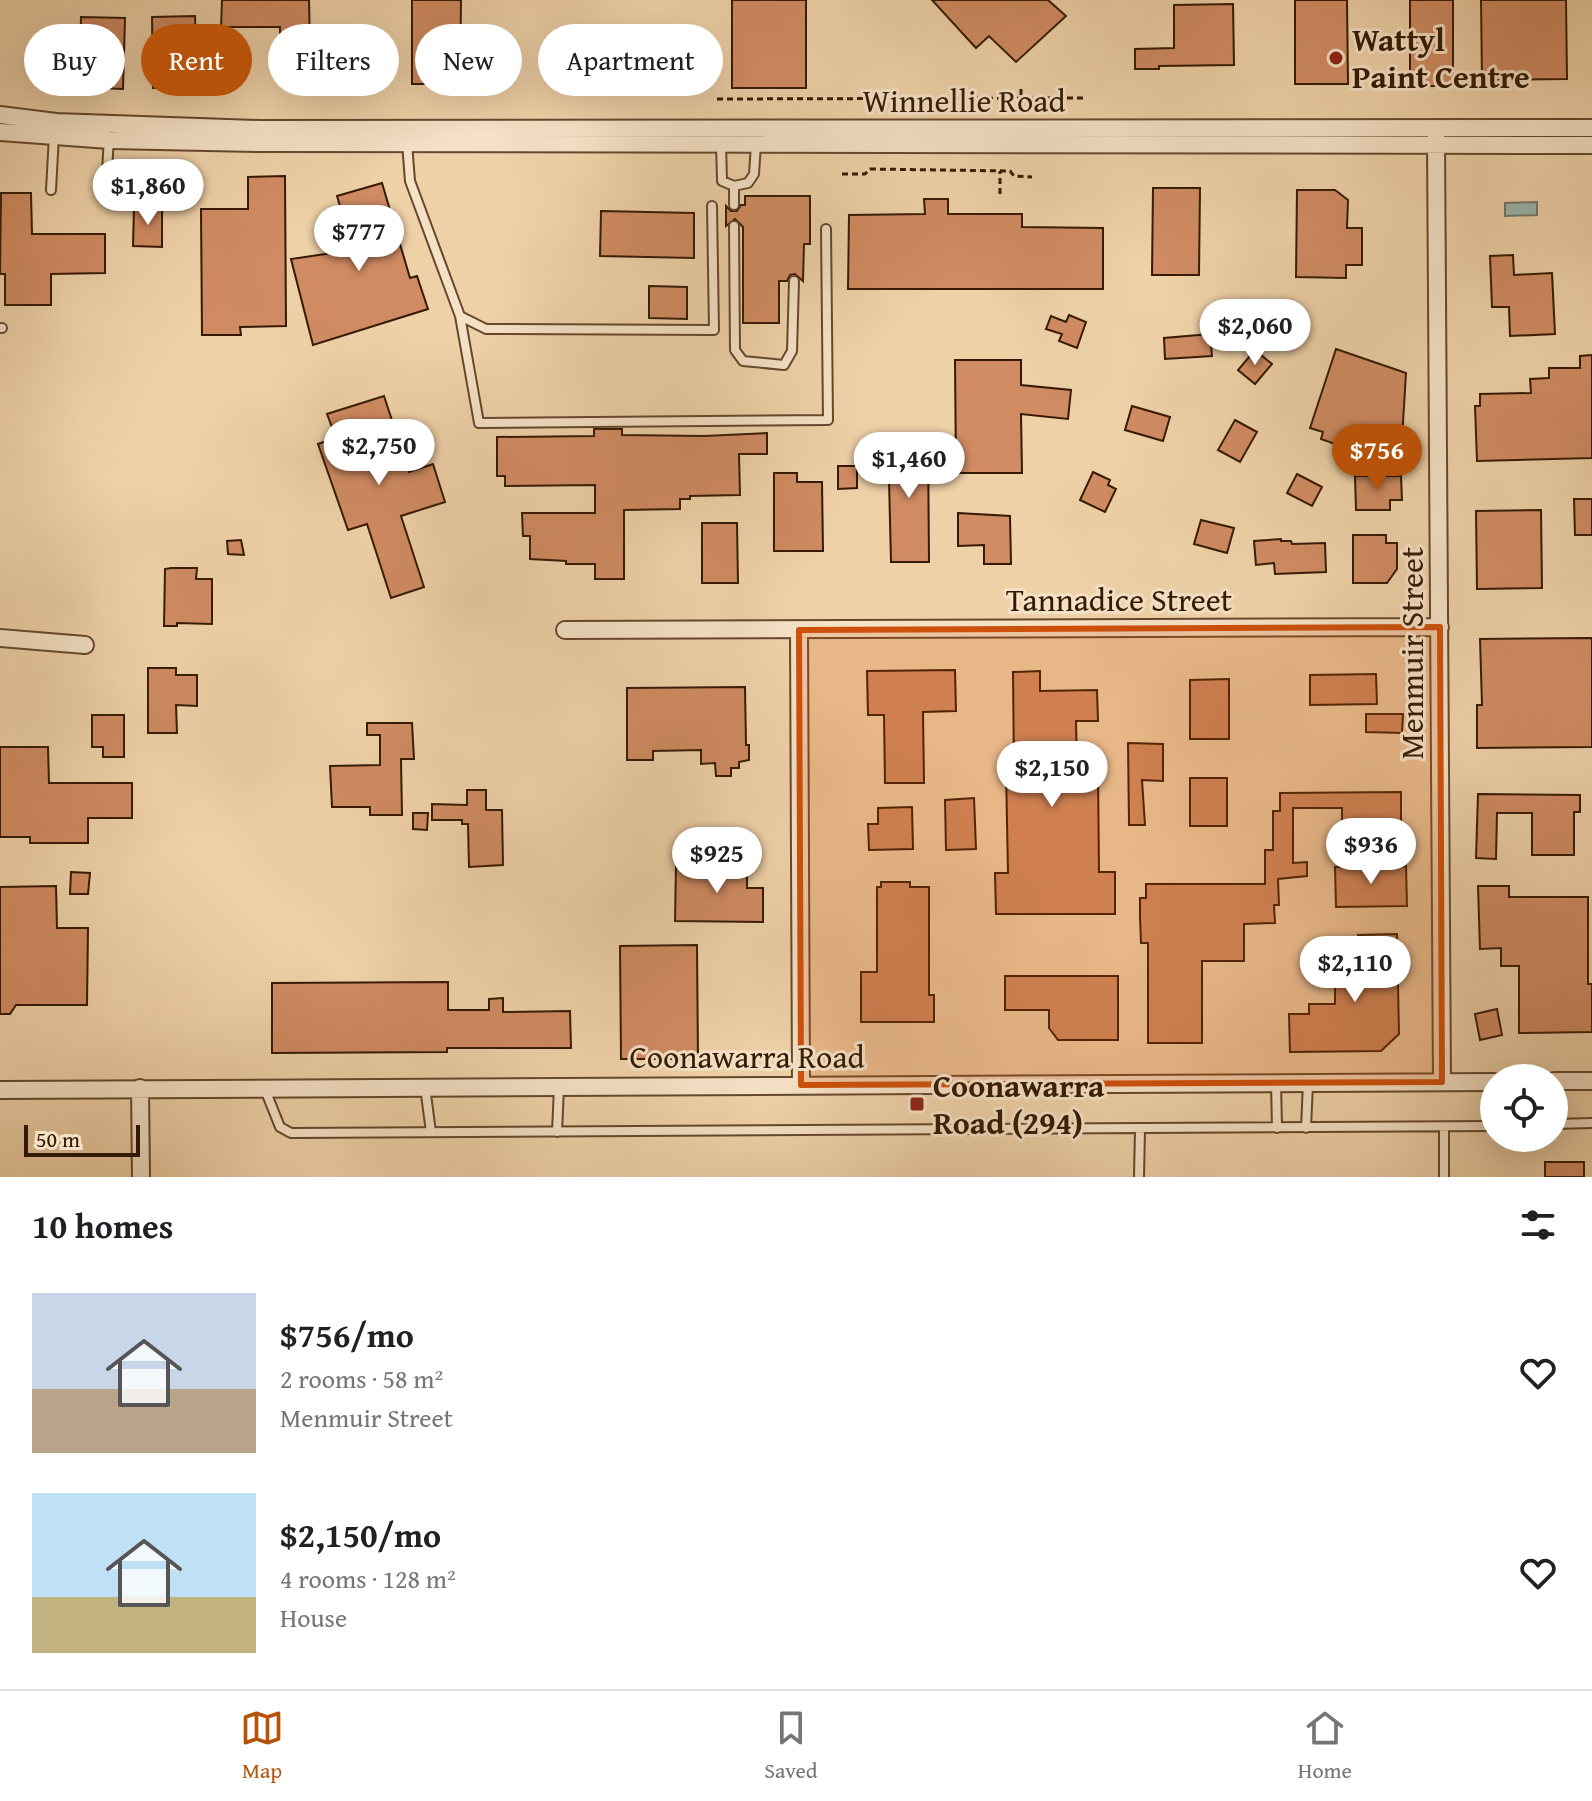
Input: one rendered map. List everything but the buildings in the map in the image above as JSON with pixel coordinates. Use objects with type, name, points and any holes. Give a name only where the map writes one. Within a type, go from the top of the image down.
[{"type":"street","name":"Winnellie Road","points":[[0,115],[54,129]]},
{"type":"street","name":"Winnellie Road","points":[[0,132],[54,129],[407,143],[756,144],[1436,137],[1592,128]]},
{"type":"street","name":"Winnellie Road","points":[[109,132],[259,129],[1436,137],[1592,145]]},
{"type":"street","name":"Menmuir Street","points":[[1436,137],[1442,1082]]},
{"type":"street","name":"Tannadice Street","points":[[565,630],[1440,627]]},
{"type":"street","points":[[799,630],[801,1085]]},
{"type":"street","points":[[0,638],[85,645]]},
{"type":"street","points":[[1568,1081],[1592,1081]]},
{"type":"street","name":"Coonawarra Road","points":[[0,1090],[1480,1082]]},
{"type":"street","points":[[140,1088],[141,1177]]},
{"type":"lane","points":[[51,190],[54,129]]},
{"type":"lane","points":[[106,189],[109,132]]},
{"type":"lane","points":[[407,143],[410,181],[460,316],[479,423],[828,420],[826,229]]},
{"type":"lane","points":[[721,144],[722,181],[734,186],[748,183],[754,174],[756,144]]},
{"type":"lane","points":[[734,186],[734,205]]},
{"type":"lane","points":[[460,316],[486,329],[714,330],[712,206]]},
{"type":"lane","points":[[734,226],[735,350],[743,361],[784,365],[792,351],[794,281]]},
{"type":"lane","points":[[1276,1083],[1277,1128]]},
{"type":"lane","points":[[1306,1128],[1308,1083]]},
{"type":"lane","points":[[557,1132],[559,1086]]},
{"type":"lane","points":[[264,1087],[280,1127],[291,1133],[1480,1126]]},
{"type":"lane","points":[[425,1087],[431,1132]]},
{"type":"lane","points":[[1568,1124],[1592,1123]]},
{"type":"lane","points":[[1444,1127],[1444,1177]]},
{"type":"lane","points":[[1139,1177],[1140,1129]]},
{"type":"path","points":[[1021,89],[1021,100]]},
{"type":"path","points":[[717,99],[1086,98]]},
{"type":"path","points":[[842,174],[865,174],[870,169],[1010,171],[1014,176],[1032,177]]},
{"type":"path","points":[[1000,171],[1000,194]]},
{"type":"highlighted area","points":[[1440,627],[1442,1082],[801,1085],[799,630]]},
{"type":"water","points":[[1537,202],[1537,215],[1505,216],[1505,203]]},
{"type":"place","name":"Wattyl Paint Centre","points":[[1336,58]]},
{"type":"place","name":"Coonawarra Road (294)","points":[[917,1104]]}]
